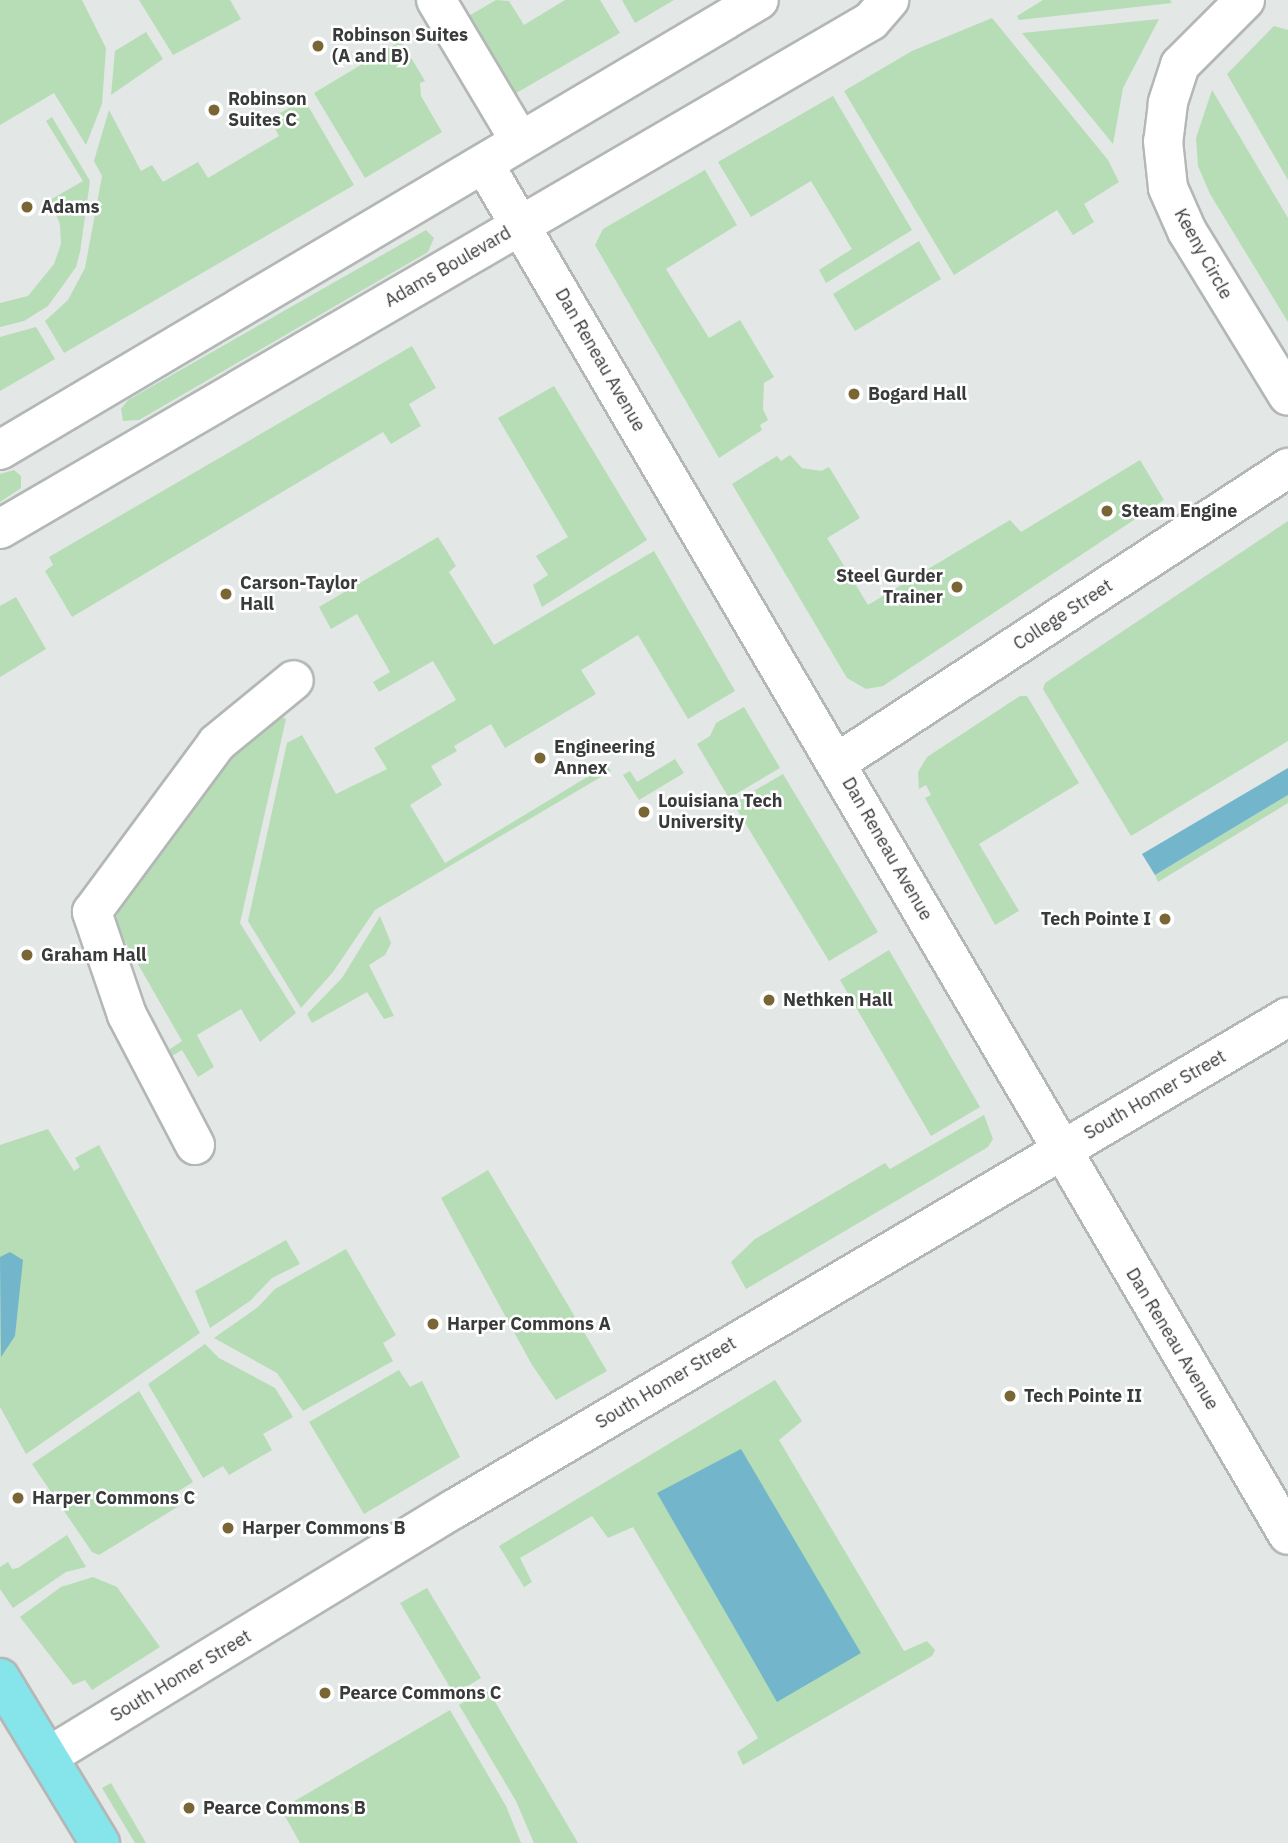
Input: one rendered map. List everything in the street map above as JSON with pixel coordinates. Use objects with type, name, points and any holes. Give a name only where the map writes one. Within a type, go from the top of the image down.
[{"type":"main road","points":[[0,1678],[100,1843]]},
{"type":"street","points":[[436,0],[520,141]]},
{"type":"street","points":[[0,450],[759,0]]},
{"type":"street","name":"Adams Boulevard","points":[[0,529],[871,21],[889,0]]},
{"type":"street","name":"Keeny Circle","points":[[1245,0],[1180,65],[1168,103],[1164,153],[1168,188],[1187,231],[1288,396]]},
{"type":"street","name":"Dan Reneau Avenue","points":[[484,164],[838,762],[1060,1150],[1288,1535]]},
{"type":"street","name":"College Street","points":[[838,762],[1288,468]]},
{"type":"street","points":[[195,1145],[127,1015],[92,912],[217,743],[294,680]]},
{"type":"street","name":"South Homer Street","points":[[49,1756],[454,1509],[1288,1017]]},
{"type":"green space","points":[[0,0],[82,0],[106,48],[102,104],[86,145],[54,93],[0,125]]},
{"type":"green space","points":[[139,0],[230,0],[241,19],[173,55]]},
{"type":"green space","points":[[496,0],[509,1],[524,25],[565,0],[600,0],[620,33],[506,99],[460,21]]},
{"type":"green space","points":[[622,0],[674,0],[635,23]]},
{"type":"green space","points":[[1043,0],[1170,0],[1172,3],[1019,20],[1017,16]]},
{"type":"green space","points":[[992,18],[1108,160],[1119,182],[1084,204],[1094,222],[1073,235],[1057,210],[954,275],[844,91],[912,51]]},
{"type":"green space","points":[[1159,19],[1123,88],[1113,144],[1022,33]]},
{"type":"green space","points":[[1274,26],[1288,30],[1288,180],[1227,74]]},
{"type":"green space","points":[[146,32],[163,59],[111,95],[115,51]]},
{"type":"green space","points":[[401,41],[425,81],[420,83],[421,96],[442,132],[365,178],[314,93]]},
{"type":"green space","points":[[1212,90],[1288,218],[1288,322],[1210,194],[1198,166],[1196,138]]},
{"type":"green space","points":[[833,96],[912,230],[826,283],[819,270],[852,249],[811,181],[751,217],[718,162]]},
{"type":"green space","points":[[304,99],[354,185],[64,353],[45,321],[68,300],[85,268],[102,176],[94,161],[109,110],[141,171],[152,165],[163,182],[198,162],[208,178],[279,136],[270,119]]},
{"type":"green space","points":[[52,117],[90,181],[80,252],[76,267],[48,306],[24,321],[0,327],[0,303],[28,296],[54,264],[61,244],[60,224],[50,200],[83,181],[46,121]]},
{"type":"green space","points":[[705,170],[737,225],[666,269],[709,338],[740,320],[774,377],[764,383],[763,409],[768,420],[760,425],[762,430],[719,458],[595,245],[603,229]]},
{"type":"green space","points":[[426,230],[434,238],[428,252],[139,420],[123,421],[121,409],[128,400]]},
{"type":"green space","points":[[919,241],[941,279],[855,331],[833,294]]},
{"type":"green space","points":[[36,327],[55,359],[0,391],[0,337]]},
{"type":"green space","points":[[412,346],[436,388],[409,404],[421,426],[391,444],[383,432],[72,617],[45,571],[53,565],[49,557]]},
{"type":"green space","points":[[554,386],[647,540],[542,607],[533,585],[548,575],[536,556],[568,537],[498,418]]},
{"type":"green space","points":[[790,455],[802,468],[821,471],[829,467],[860,518],[827,538],[868,605],[1010,520],[1021,532],[1140,460],[1164,500],[883,686],[866,689],[847,678],[732,484],[777,456],[781,461]]},
{"type":"green space","points":[[14,470],[21,476],[21,488],[0,502],[0,474]]},
{"type":"green space","points":[[1288,521],[1288,741],[1131,836],[1043,689],[1045,683]]},
{"type":"green space","points":[[438,537],[456,566],[449,572],[494,645],[654,551],[735,691],[688,719],[638,635],[581,670],[596,694],[505,748],[491,724],[454,746],[457,751],[431,766],[442,785],[410,805],[445,863],[607,765],[611,771],[375,910],[333,972],[301,1008],[248,921],[287,743],[302,735],[336,794],[387,769],[374,748],[456,700],[433,661],[379,692],[373,682],[390,672],[357,614],[331,629],[319,607]]},
{"type":"green space","points":[[16,597],[46,649],[0,677],[0,606]]},
{"type":"green space","points":[[1020,696],[1027,696],[1079,783],[979,844],[1019,911],[995,925],[925,798],[931,795],[926,785],[919,789],[918,772],[927,757]]},
{"type":"green space","points":[[744,707],[780,768],[729,798],[697,744],[710,736],[716,723]]},
{"type":"green space","points":[[271,711],[286,719],[240,923],[296,1013],[260,1042],[241,1009],[197,1035],[214,1067],[198,1077],[182,1050],[167,1059],[164,1053],[182,1041],[115,924],[120,903],[198,783]]},
{"type":"green space","points":[[675,759],[684,773],[639,800],[623,775],[630,771],[637,782]]},
{"type":"green space","points":[[783,774],[878,932],[829,961],[733,803]]},
{"type":"green space","points":[[1288,795],[1288,803],[1158,882],[1155,875]]},
{"type":"green space","points":[[380,916],[391,943],[385,955],[369,965],[394,1016],[384,1019],[367,992],[312,1023],[307,1014],[342,978]]},
{"type":"green space","points":[[889,950],[980,1107],[931,1136],[840,980]]},
{"type":"green space","points":[[984,1115],[993,1139],[988,1147],[746,1289],[731,1262],[755,1239],[885,1163],[890,1169]]},
{"type":"green space","points":[[48,1129],[74,1171],[80,1167],[75,1158],[99,1145],[200,1333],[26,1454],[0,1407],[0,1145]]},
{"type":"green space","points":[[488,1170],[607,1371],[556,1400],[532,1365],[441,1198]]},
{"type":"green space","points":[[286,1240],[300,1264],[272,1278],[250,1301],[210,1328],[195,1291]]},
{"type":"green space","points":[[346,1249],[396,1335],[383,1343],[393,1361],[303,1411],[277,1373],[214,1338],[258,1307],[275,1289]]},
{"type":"green space","points":[[205,1344],[219,1358],[275,1388],[293,1417],[263,1434],[272,1450],[229,1475],[223,1466],[203,1478],[148,1384]]},
{"type":"green space","points":[[399,1370],[410,1387],[422,1381],[460,1457],[364,1514],[309,1422]]},
{"type":"green space","points":[[775,1380],[802,1421],[779,1440],[904,1651],[927,1641],[935,1650],[932,1656],[743,1765],[737,1752],[758,1738],[633,1527],[608,1538],[592,1516],[520,1558],[532,1582],[524,1587],[499,1546]]},
{"type":"green space","points":[[139,1391],[193,1482],[172,1495],[179,1506],[99,1555],[92,1552],[32,1464]]},
{"type":"green space","points":[[67,1535],[86,1567],[66,1572],[13,1608],[0,1589],[0,1567],[8,1562],[12,1569],[18,1568]]},
{"type":"green space","points":[[93,1577],[117,1587],[160,1647],[92,1690],[85,1680],[73,1685],[20,1617],[61,1587]]},
{"type":"green space","points":[[427,1588],[481,1678],[454,1694],[400,1603]]},
{"type":"green space","points":[[487,1688],[578,1843],[534,1843],[516,1801],[459,1705]]},
{"type":"green space","points":[[450,1710],[506,1806],[521,1843],[300,1843],[281,1809]]},
{"type":"green space","points":[[111,1783],[146,1843],[135,1843],[102,1788]]},
{"type":"water","points":[[1288,768],[1288,795],[1155,875],[1142,854]]},
{"type":"water","points":[[10,1252],[23,1260],[15,1336],[1,1357],[0,1257]]},
{"type":"water","points":[[741,1449],[861,1653],[777,1702],[657,1493]]},
{"type":"place","name":"Robinson Suites (A and B)","points":[[318,46]]},
{"type":"place","name":"Robinson Suites C","points":[[214,110]]},
{"type":"place","name":"Adams","points":[[27,207]]},
{"type":"place","name":"Bogard Hall","points":[[854,394]]},
{"type":"place","name":"Steam Engine","points":[[1107,511]]},
{"type":"place","name":"Steel Gurder Trainer","points":[[957,587]]},
{"type":"place","name":"Carson-Taylor Hall","points":[[226,594]]},
{"type":"place","name":"Engineering Annex","points":[[540,758]]},
{"type":"place","name":"Louisiana Tech University","points":[[644,812]]},
{"type":"place","name":"Tech Pointe I","points":[[1165,919]]},
{"type":"place","name":"Graham Hall","points":[[27,955]]},
{"type":"place","name":"Nethken Hall","points":[[769,1000]]},
{"type":"place","name":"Harper Commons A","points":[[433,1324]]},
{"type":"place","name":"Tech Pointe II","points":[[1010,1396]]},
{"type":"place","name":"Harper Commons C","points":[[18,1498]]},
{"type":"place","name":"Harper Commons B","points":[[228,1528]]},
{"type":"place","name":"Pearce Commons C","points":[[325,1693]]},
{"type":"place","name":"Pearce Commons B","points":[[189,1808]]}]
